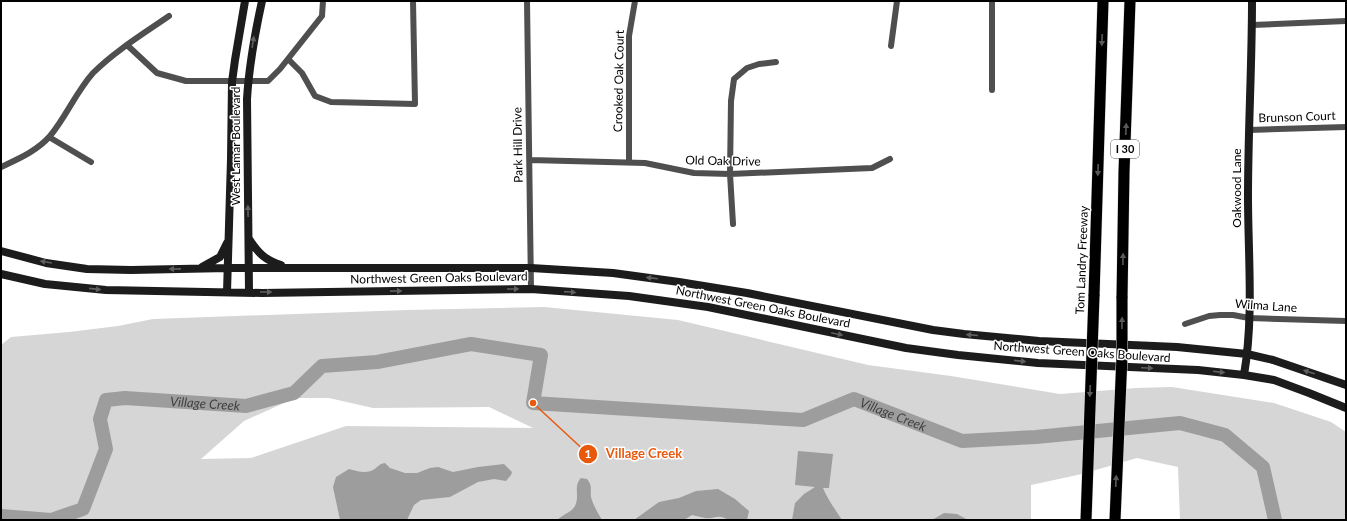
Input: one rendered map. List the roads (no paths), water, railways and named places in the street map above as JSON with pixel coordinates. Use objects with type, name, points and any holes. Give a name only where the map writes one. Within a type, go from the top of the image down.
[{"type":"highway","name":"Tom Landry Freeway","points":[[1086,520],[1103,1]]},
{"type":"highway","name":"I 30","points":[[1114,520],[1122,356],[1124,172],[1130,1]]},
{"type":"main road","name":"West Lamar Boulevard","points":[[227,292],[232,82],[245,1]]},
{"type":"main road","name":"West Lamar Boulevard","points":[[249,292],[248,81],[253,39],[262,1]]},
{"type":"main road","name":"Oakwood Lane","points":[[1244,375],[1249,318],[1248,196],[1252,1]]},
{"type":"main road","points":[[200,268],[220,256],[225,248],[229,236]]},
{"type":"main road","points":[[249,238],[254,247],[271,262],[291,268]]},
{"type":"main road","name":"Northwest Green Oaks Boulevard","points":[[1,251],[46,263],[87,268],[131,270],[200,268],[531,268],[613,273],[747,293],[964,334],[1039,341],[1177,347],[1247,354],[1272,360],[1346,385]]},
{"type":"main road","name":"Northwest Green Oaks Boulevard","points":[[1,274],[45,284],[106,290],[249,292],[531,289],[629,296],[708,307],[906,348],[958,355],[1038,363],[1198,370],[1244,375],[1274,380],[1346,408]]},
{"type":"street","points":[[127,45],[157,73],[186,81],[268,81],[288,59],[322,16],[323,1]]},
{"type":"street","points":[[288,59],[302,73],[315,96],[331,102],[415,104],[413,1]]},
{"type":"street","name":"Park Hill Drive","points":[[528,1],[531,289]]},
{"type":"street","name":"Crooked Oak Court","points":[[629,162],[629,36],[635,1]]},
{"type":"street","points":[[891,46],[897,1]]},
{"type":"street","points":[[992,1],[992,90]]},
{"type":"street","points":[[1,167],[33,151],[50,137],[84,85],[93,74],[127,45],[169,16]]},
{"type":"street","points":[[1252,25],[1346,21]]},
{"type":"street","points":[[733,224],[730,174],[730,101],[734,79],[747,68],[759,64],[776,62]]},
{"type":"street","name":"Brunson Court","points":[[1249,130],[1346,127]]},
{"type":"street","points":[[50,137],[91,162]]},
{"type":"street","name":"Old Oak Drive","points":[[530,160],[645,163],[694,173],[730,174],[872,168],[890,159]]},
{"type":"street","name":"Wilma Lane","points":[[1186,324],[1209,316],[1220,315],[1234,315],[1249,318],[1346,320]]},
{"type":"waterway","name":"Village Creek","points":[[1,516],[51,520],[83,509],[106,449],[100,419],[106,400],[125,398],[246,406],[294,393],[322,366],[377,362],[471,344],[541,355],[533,403],[803,420],[854,399],[962,441],[1036,437],[1180,423],[1225,435],[1263,467],[1275,520]]},
{"type":"place","name":"Village Creek","points":[[533,403]]}]
